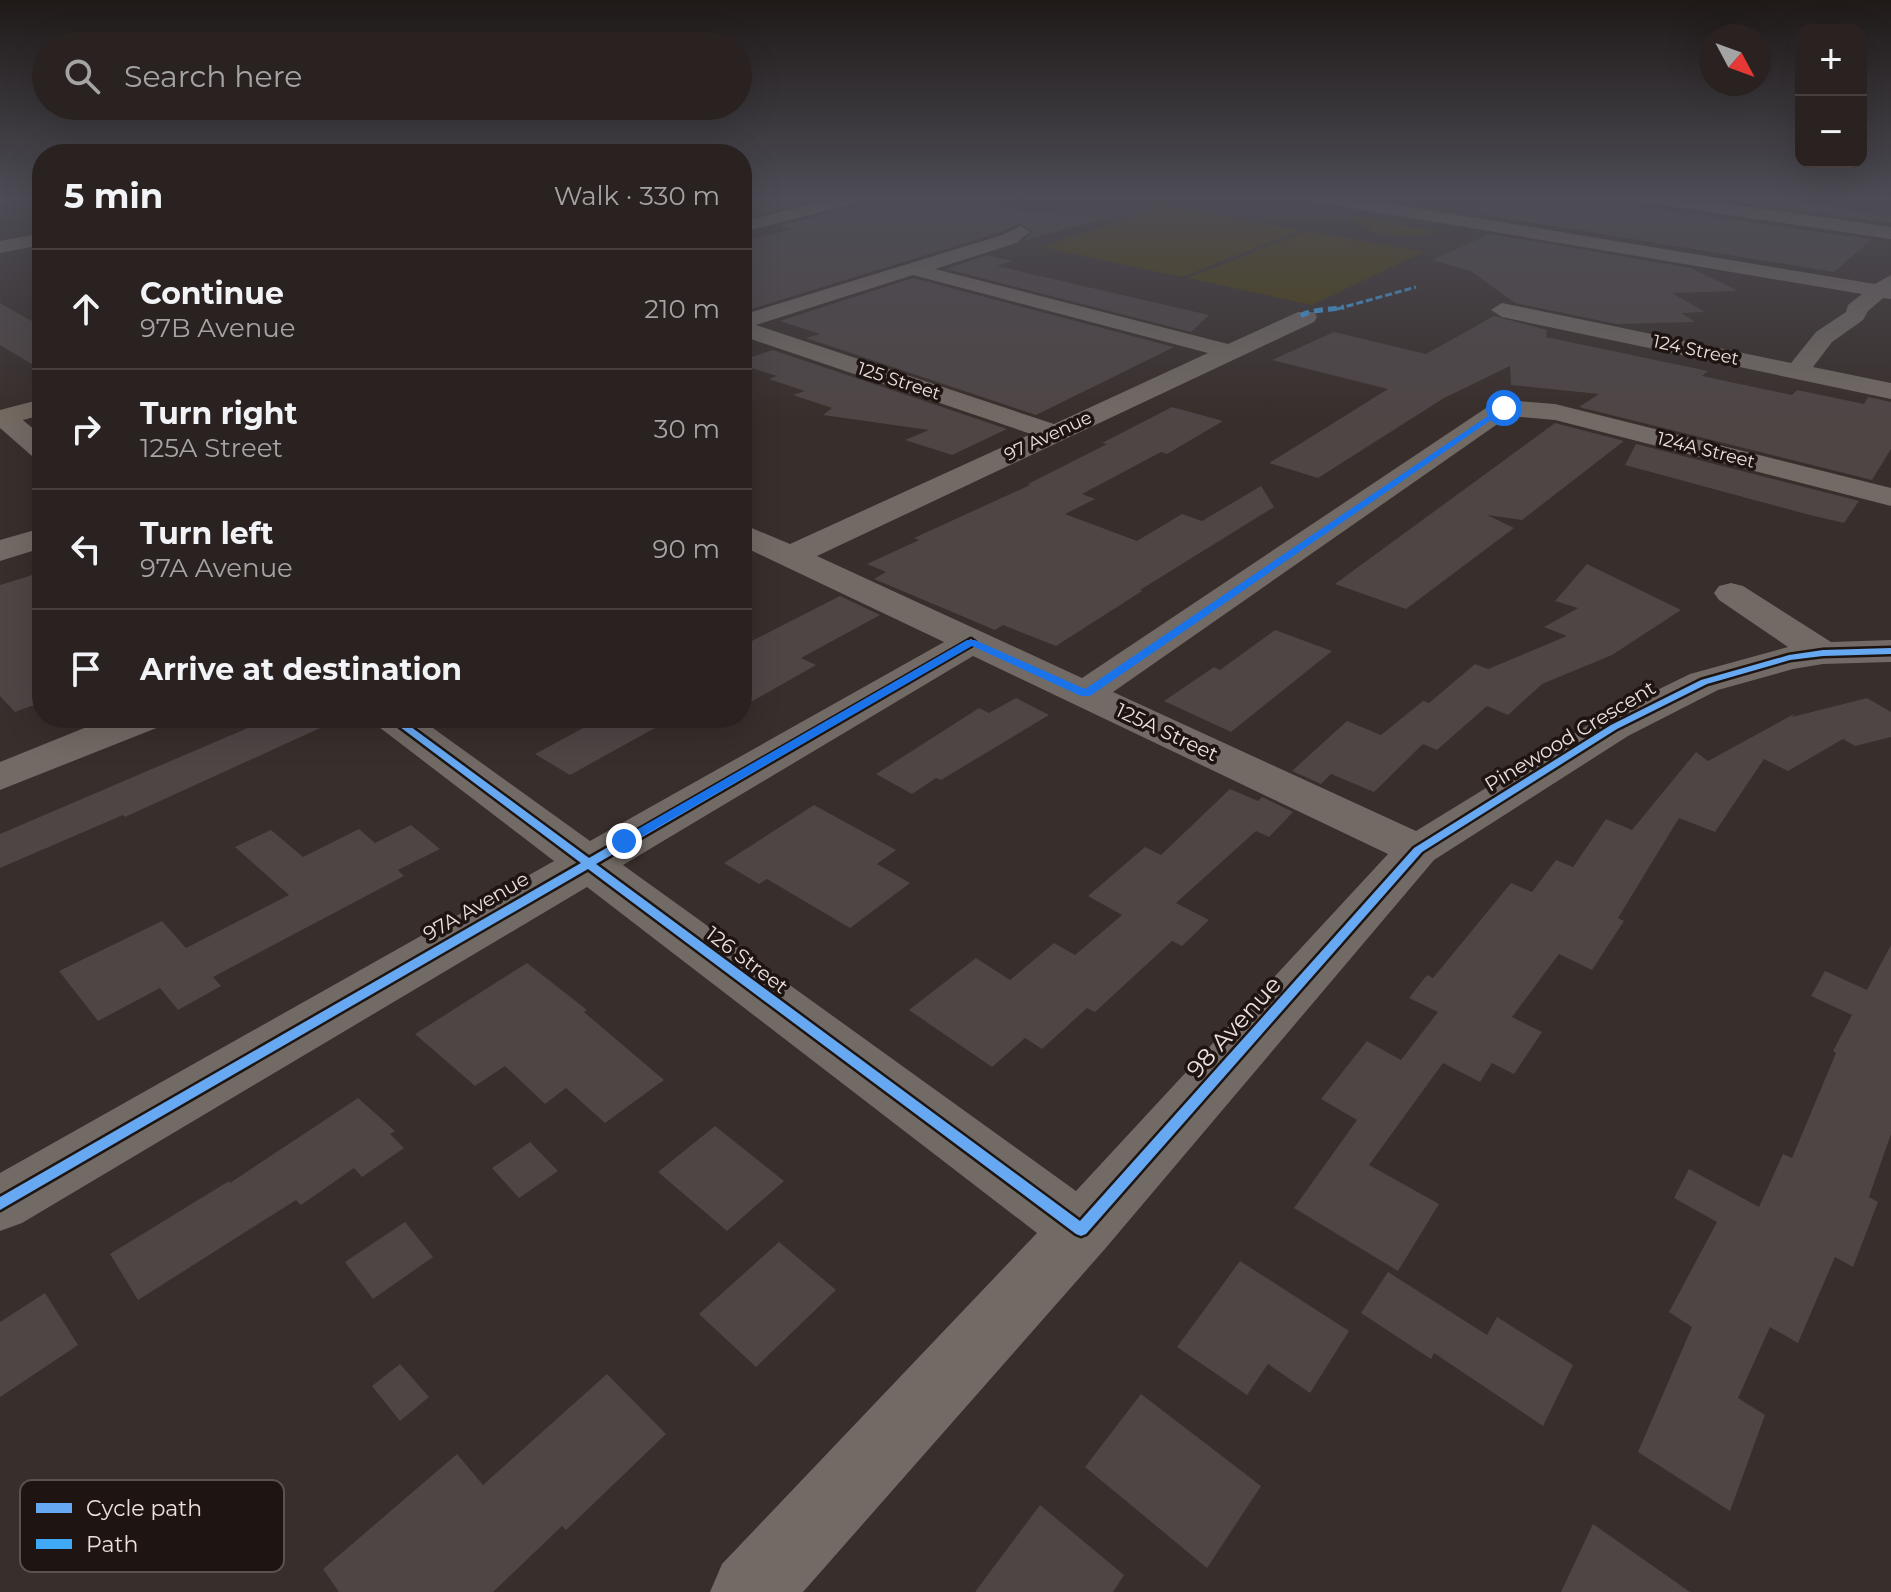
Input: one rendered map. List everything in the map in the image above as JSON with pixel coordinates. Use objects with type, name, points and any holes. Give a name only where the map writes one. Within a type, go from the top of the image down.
[{"type":"main road","points":[[1,413],[32,399]]},
{"type":"main road","points":[[1,413],[32,408]]},
{"type":"street","points":[[752,319],[906,271]]},
{"type":"street","points":[[922,271],[1230,352]]},
{"type":"street","points":[[1781,271],[1887,288]]},
{"type":"street","points":[[1797,371],[1811,357],[1810,353],[1836,328],[1846,325],[1858,313],[1856,310],[1862,303],[1887,288]]},
{"type":"street","name":"124 Street","points":[[1502,310],[1891,391]]},
{"type":"street","name":"97 Avenue","points":[[791,556],[1306,317]]},
{"type":"street","name":"125 Street","points":[[752,331],[1055,433]]},
{"type":"street","name":"124A Street","points":[[1086,693],[1504,408],[1555,412],[1891,497]]},
{"type":"street","points":[[1,413],[32,441]]},
{"type":"street","name":"125A Street","points":[[752,538],[1418,850]]},
{"type":"street","points":[[0,551],[32,541]]},
{"type":"street","points":[[1731,593],[1823,653]]},
{"type":"street","name":"97A Avenue","points":[[0,1204],[971,642]]},
{"type":"street","name":"Pinewood Crescent","points":[[1418,850],[1655,704],[1704,682],[1789,658],[1823,653],[1891,651]]},
{"type":"street","points":[[0,777],[120,728]]},
{"type":"street","name":"126 Street","points":[[406,728],[1081,1230]]},
{"type":"street","name":"98 Avenue","points":[[750,1592],[1081,1230],[1418,850]]},
{"type":"shaded area","points":[[1155,271],[1196,271],[1182,277]]},
{"type":"shaded area","points":[[1205,271],[1383,271],[1312,305],[1188,278]]},
{"type":"building","points":[[752,271],[874,271],[752,309]]},
{"type":"building","points":[[955,271],[1020,271],[1209,315],[1191,332]]},
{"type":"building","points":[[1471,271],[1698,271],[1738,291],[1672,293],[1705,312],[1681,313],[1695,322],[1616,324],[1515,303]]},
{"type":"building","points":[[913,278],[1174,347],[1036,415],[806,338],[820,334],[780,321]]},
{"type":"building","points":[[0,303],[32,321],[32,364],[0,345]]},
{"type":"building","points":[[1494,316],[1547,330],[1546,337],[1708,371],[1702,376],[1792,395],[1797,390],[1864,404],[1868,397],[1891,402],[1891,449],[1872,480],[1579,407],[1599,394],[1511,385],[1510,366],[1444,398],[1318,478],[1269,463],[1388,389],[1272,360],[1334,332],[1426,354]]},
{"type":"building","points":[[773,350],[1007,429],[952,455],[905,440],[929,430],[823,415],[832,408],[793,395],[805,391],[769,379],[777,376],[752,368],[752,357]]},
{"type":"building","points":[[1172,407],[1223,421],[1167,454],[1161,452],[1082,494],[1095,499],[1065,514],[1137,541],[1182,514],[1202,521],[1261,486],[1274,507],[1056,646],[1003,625],[995,630],[874,579],[886,572],[867,564],[919,540],[914,538],[1030,485]]},
{"type":"building","points":[[1555,423],[1624,441],[1522,520],[1487,515],[1514,528],[1406,609],[1335,584]]},
{"type":"building","points":[[1636,444],[1859,501],[1844,523],[1810,515],[1625,465]]},
{"type":"building","points":[[1587,564],[1681,610],[1612,655],[1542,684],[1508,715],[1487,706],[1437,750],[1423,744],[1374,792],[1331,774],[1321,784],[1292,771],[1347,721],[1381,735],[1423,701],[1429,703],[1475,664],[1488,669],[1567,636],[1544,627],[1578,608],[1555,601]]},
{"type":"building","points":[[32,575],[32,706],[15,712],[0,696],[0,585]]},
{"type":"building","points":[[840,596],[880,615],[801,658],[816,665],[752,701],[752,641]]},
{"type":"building","points":[[1275,630],[1332,651],[1231,732],[1164,701],[1214,667],[1220,670]]},
{"type":"building","points":[[1016,698],[1049,715],[912,794],[876,774],[979,708],[989,713]]},
{"type":"building","points":[[1867,698],[1891,712],[1891,737],[1855,746],[1843,739],[1788,771],[1764,759],[1715,832],[1679,818],[1618,918],[1624,921],[1592,970],[1559,954],[1512,1017],[1542,1032],[1514,1074],[1492,1063],[1480,1082],[1443,1063],[1369,1165],[1439,1204],[1398,1271],[1294,1208],[1357,1120],[1321,1099],[1367,1041],[1401,1060],[1438,1012],[1409,998],[1427,975],[1433,978],[1511,883],[1532,892],[1556,860],[1573,867],[1606,819],[1632,830],[1696,752],[1708,761],[1794,714],[1792,717]]},
{"type":"building","points":[[248,728],[320,728],[125,817],[123,815],[0,868],[0,834]]},
{"type":"building","points":[[583,728],[655,728],[570,775],[535,754]]},
{"type":"building","points":[[1230,789],[1258,801],[1262,797],[1293,812],[1269,837],[1256,831],[1176,903],[1209,920],[1182,946],[1172,941],[1095,1012],[1087,1008],[1042,1049],[1025,1038],[992,1067],[909,1010],[976,958],[1010,980],[1054,943],[1075,955],[1122,915],[1088,896],[1145,847],[1161,855]]},
{"type":"building","points":[[814,805],[896,850],[877,864],[910,883],[850,928],[767,879],[759,884],[724,863]]},
{"type":"building","points":[[411,825],[440,849],[398,870],[404,876],[213,977],[221,986],[178,1010],[160,988],[98,1021],[59,971],[162,921],[186,948],[289,895],[235,847],[271,830],[303,857],[359,829],[375,843]]},
{"type":"building","points":[[1891,945],[1891,1134],[1869,1197],[1878,1202],[1853,1267],[1835,1257],[1798,1343],[1770,1327],[1738,1398],[1765,1415],[1730,1511],[1638,1452],[1692,1327],[1669,1312],[1717,1222],[1674,1198],[1689,1169],[1759,1207],[1783,1154],[1792,1158],[1836,1053],[1833,1051],[1852,1015],[1811,996],[1825,971],[1867,990]]},
{"type":"building","points":[[527,963],[587,1010],[584,1012],[664,1080],[605,1123],[566,1088],[545,1104],[505,1066],[475,1086],[415,1034]]},
{"type":"building","points":[[358,1098],[395,1131],[390,1134],[404,1148],[362,1177],[354,1168],[301,1205],[296,1200],[138,1300],[110,1254],[230,1183]]},
{"type":"building","points":[[715,1126],[784,1181],[727,1231],[658,1172]]},
{"type":"building","points":[[530,1142],[558,1171],[519,1198],[492,1168]]},
{"type":"building","points":[[405,1222],[433,1257],[373,1299],[345,1262]]},
{"type":"building","points":[[779,1242],[836,1290],[756,1367],[699,1314]]},
{"type":"building","points":[[1240,1261],[1349,1331],[1310,1393],[1268,1364],[1247,1395],[1177,1347]]},
{"type":"building","points":[[1388,1272],[1487,1335],[1497,1317],[1573,1365],[1543,1426],[1434,1353],[1431,1359],[1361,1313]]},
{"type":"building","points":[[45,1293],[78,1345],[0,1397],[0,1322]]},
{"type":"building","points":[[400,1364],[429,1397],[400,1421],[372,1386]]},
{"type":"building","points":[[607,1374],[666,1434],[566,1530],[562,1526],[493,1592],[339,1592],[323,1569],[457,1454],[483,1485]]},
{"type":"building","points":[[1141,1394],[1261,1486],[1207,1568],[1085,1467]]},
{"type":"building","points":[[1040,1505],[1124,1575],[1113,1592],[975,1592]]},
{"type":"building","points":[[1593,1524],[1690,1592],[1561,1592]]},
{"type":"marked path","points":[[1301,316],[1306,312],[1324,312],[1416,287]]},
{"type":"cycle path","points":[[0,1204],[971,642]]},
{"type":"cycle path","points":[[406,728],[1081,1230],[1418,850],[1614,727],[1704,682],[1789,658],[1823,653],[1891,651]]},
{"type":"route","points":[[624,841],[971,642],[1086,693],[1504,408]]}]
